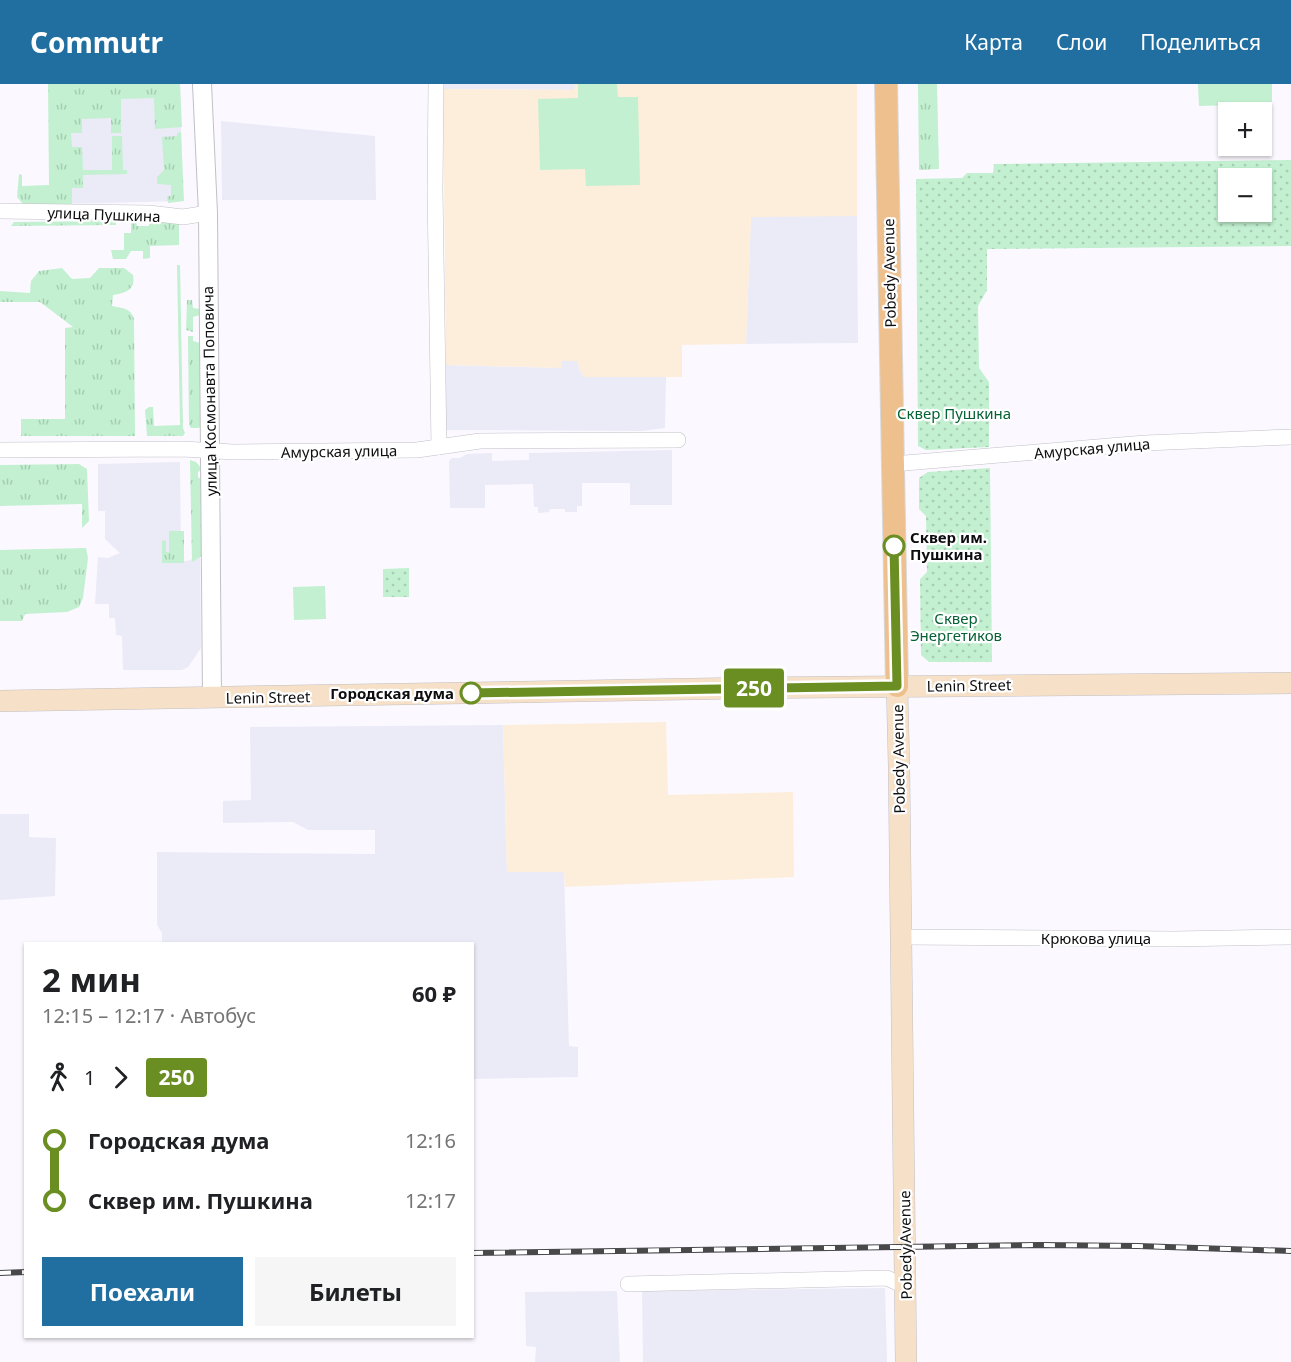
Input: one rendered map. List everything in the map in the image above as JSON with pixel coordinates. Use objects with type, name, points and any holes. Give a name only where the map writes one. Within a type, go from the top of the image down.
[{"type":"main road","name":"Pobedy Avenue","points":[[886,84],[906,1362]]},
{"type":"main road","name":"Lenin Street","points":[[0,701],[897,686],[1291,683]]},
{"type":"street","name":"улица Космонавта Поповича","points":[[202,84],[208,213],[212,698]]},
{"type":"street","points":[[436,84],[435,190],[439,447]]},
{"type":"street","name":"улица Пушкина","points":[[0,212],[148,213],[183,218],[208,213]]},
{"type":"street","name":"Амурская улица","points":[[892,464],[1145,443],[1291,438]]},
{"type":"street","name":"Амурская улица","points":[[0,450],[183,449],[245,452],[417,450],[480,441],[678,440]]},
{"type":"street","name":"Крюкова улица","points":[[901,937],[1174,939],[1291,937]]},
{"type":"street","points":[[628,1284],[887,1278],[906,1287]]},
{"type":"shaded area","points":[[60,84],[180,84],[183,201],[63,204]]},
{"type":"shaded area","points":[[443,84],[575,84],[575,90],[443,89]]},
{"type":"shaded area","points":[[575,84],[857,84],[857,216],[751,217],[746,344],[682,345],[682,377],[584,377],[579,369],[578,361],[562,361],[562,368],[446,365],[443,89],[574,90]]},
{"type":"shaded area","points":[[221,121],[375,136],[376,200],[222,200]]},
{"type":"shaded area","points":[[751,216],[857,216],[858,343],[746,344]]},
{"type":"shaded area","points":[[562,361],[578,361],[579,369],[584,377],[666,377],[665,428],[641,431],[446,430],[446,365],[561,368]]},
{"type":"shaded area","points":[[672,450],[672,505],[630,505],[630,483],[582,483],[582,506],[577,506],[577,512],[550,509],[549,512],[538,513],[538,507],[534,507],[533,484],[485,485],[485,508],[450,508],[449,461],[467,454],[492,453],[492,461],[529,460],[529,453]]},
{"type":"shaded area","points":[[180,462],[181,561],[200,556],[201,648],[188,667],[182,670],[123,670],[122,636],[116,635],[115,618],[109,618],[109,604],[95,604],[98,557],[108,558],[120,553],[105,539],[105,511],[98,511],[98,464]]},
{"type":"shaded area","points":[[666,722],[668,795],[793,792],[794,877],[565,887],[564,872],[507,872],[503,725]]},
{"type":"shaded area","points":[[503,725],[507,872],[564,872],[569,1046],[578,1047],[578,1077],[474,1079],[474,942],[162,942],[162,933],[157,925],[157,852],[375,854],[375,830],[308,830],[293,822],[223,823],[223,801],[251,800],[250,727]]},
{"type":"shaded area","points":[[0,814],[29,814],[29,837],[56,838],[55,896],[0,900]]},
{"type":"shaded area","points":[[885,1288],[887,1362],[643,1362],[642,1291]]},
{"type":"shaded area","points":[[617,1291],[620,1362],[535,1362],[536,1347],[526,1346],[525,1292]]},
{"type":"green space","points":[[48,84],[180,84],[182,127],[155,129],[154,98],[121,99],[121,133],[111,133],[111,118],[82,119],[82,133],[71,133],[72,147],[82,147],[83,170],[112,170],[112,136],[122,136],[123,170],[127,170],[127,174],[83,175],[83,188],[72,188],[72,204],[23,204],[17,197],[19,174],[22,175],[22,186],[49,185]]},
{"type":"green space","points":[[578,84],[617,84],[618,97],[638,97],[640,185],[586,186],[585,169],[540,170],[538,99],[578,98]]},
{"type":"green space","points":[[918,84],[937,84],[939,169],[919,170]]},
{"type":"green space","points":[[1198,84],[1272,84],[1272,102],[1218,102],[1218,105],[1199,106]]},
{"type":"green space","points":[[181,132],[184,201],[168,203],[167,196],[171,196],[171,185],[157,184],[157,177],[164,170],[162,137],[177,136],[177,133]]},
{"type":"green space","name":"Сквер Пушкина","points":[[1291,160],[1291,246],[987,249],[987,290],[978,306],[979,368],[989,382],[989,447],[926,450],[918,446],[916,179],[962,178],[967,173],[993,173],[994,164]]},
{"type":"green space","points":[[116,221],[116,225],[11,226],[14,222]]},
{"type":"green space","points":[[131,221],[136,221],[137,226],[149,226],[149,221],[179,223],[179,245],[150,246],[150,258],[143,259],[143,251],[131,251],[126,259],[113,259],[111,250],[124,250],[124,233],[131,233]]},
{"type":"green space","points":[[177,265],[180,265],[183,428],[185,433],[183,436],[147,436],[145,410],[149,407],[153,407],[154,426],[180,425]]},
{"type":"green space","points":[[62,268],[72,279],[90,278],[99,268],[124,268],[133,275],[133,284],[129,290],[113,295],[112,306],[123,308],[133,315],[134,319],[135,436],[21,436],[21,419],[65,419],[65,328],[73,327],[40,302],[0,302],[0,291],[30,293],[31,281],[39,271]]},
{"type":"green space","points":[[187,300],[192,300],[193,308],[200,309],[200,315],[193,317],[193,332],[186,330]]},
{"type":"green space","points":[[188,336],[193,336],[193,341],[200,343],[201,425],[199,428],[191,428],[189,425]]},
{"type":"green space","points":[[190,460],[196,462],[202,469],[198,472],[198,477],[202,480],[203,555],[192,562]]},
{"type":"green space","points":[[79,464],[87,469],[89,521],[82,528],[82,504],[0,506],[0,465]]},
{"type":"green space","name":"Сквер Энергетиков","points":[[990,468],[992,662],[929,662],[921,655],[920,579],[927,572],[926,516],[919,509],[919,478],[928,472]]},
{"type":"green space","points":[[169,531],[184,531],[184,563],[162,563],[162,541],[166,540],[166,552],[169,552]]},
{"type":"green space","points":[[86,548],[88,558],[83,598],[79,607],[67,612],[25,614],[22,621],[0,621],[0,550]]},
{"type":"green space","points":[[409,568],[409,597],[383,597],[383,569]]},
{"type":"green space","points":[[325,586],[326,619],[294,620],[293,587]]},
{"type":"railway","points":[[474,1253],[1041,1245],[1291,1251]]},
{"type":"railway","points":[[0,1273],[24,1272]]},
{"type":"bus line","name":"250","points":[[471,693],[897,686],[894,546]]},
{"type":"place","name":"Сквер им. Пушкина","points":[[894,546]]},
{"type":"place","name":"Городская дума","points":[[471,693]]}]
